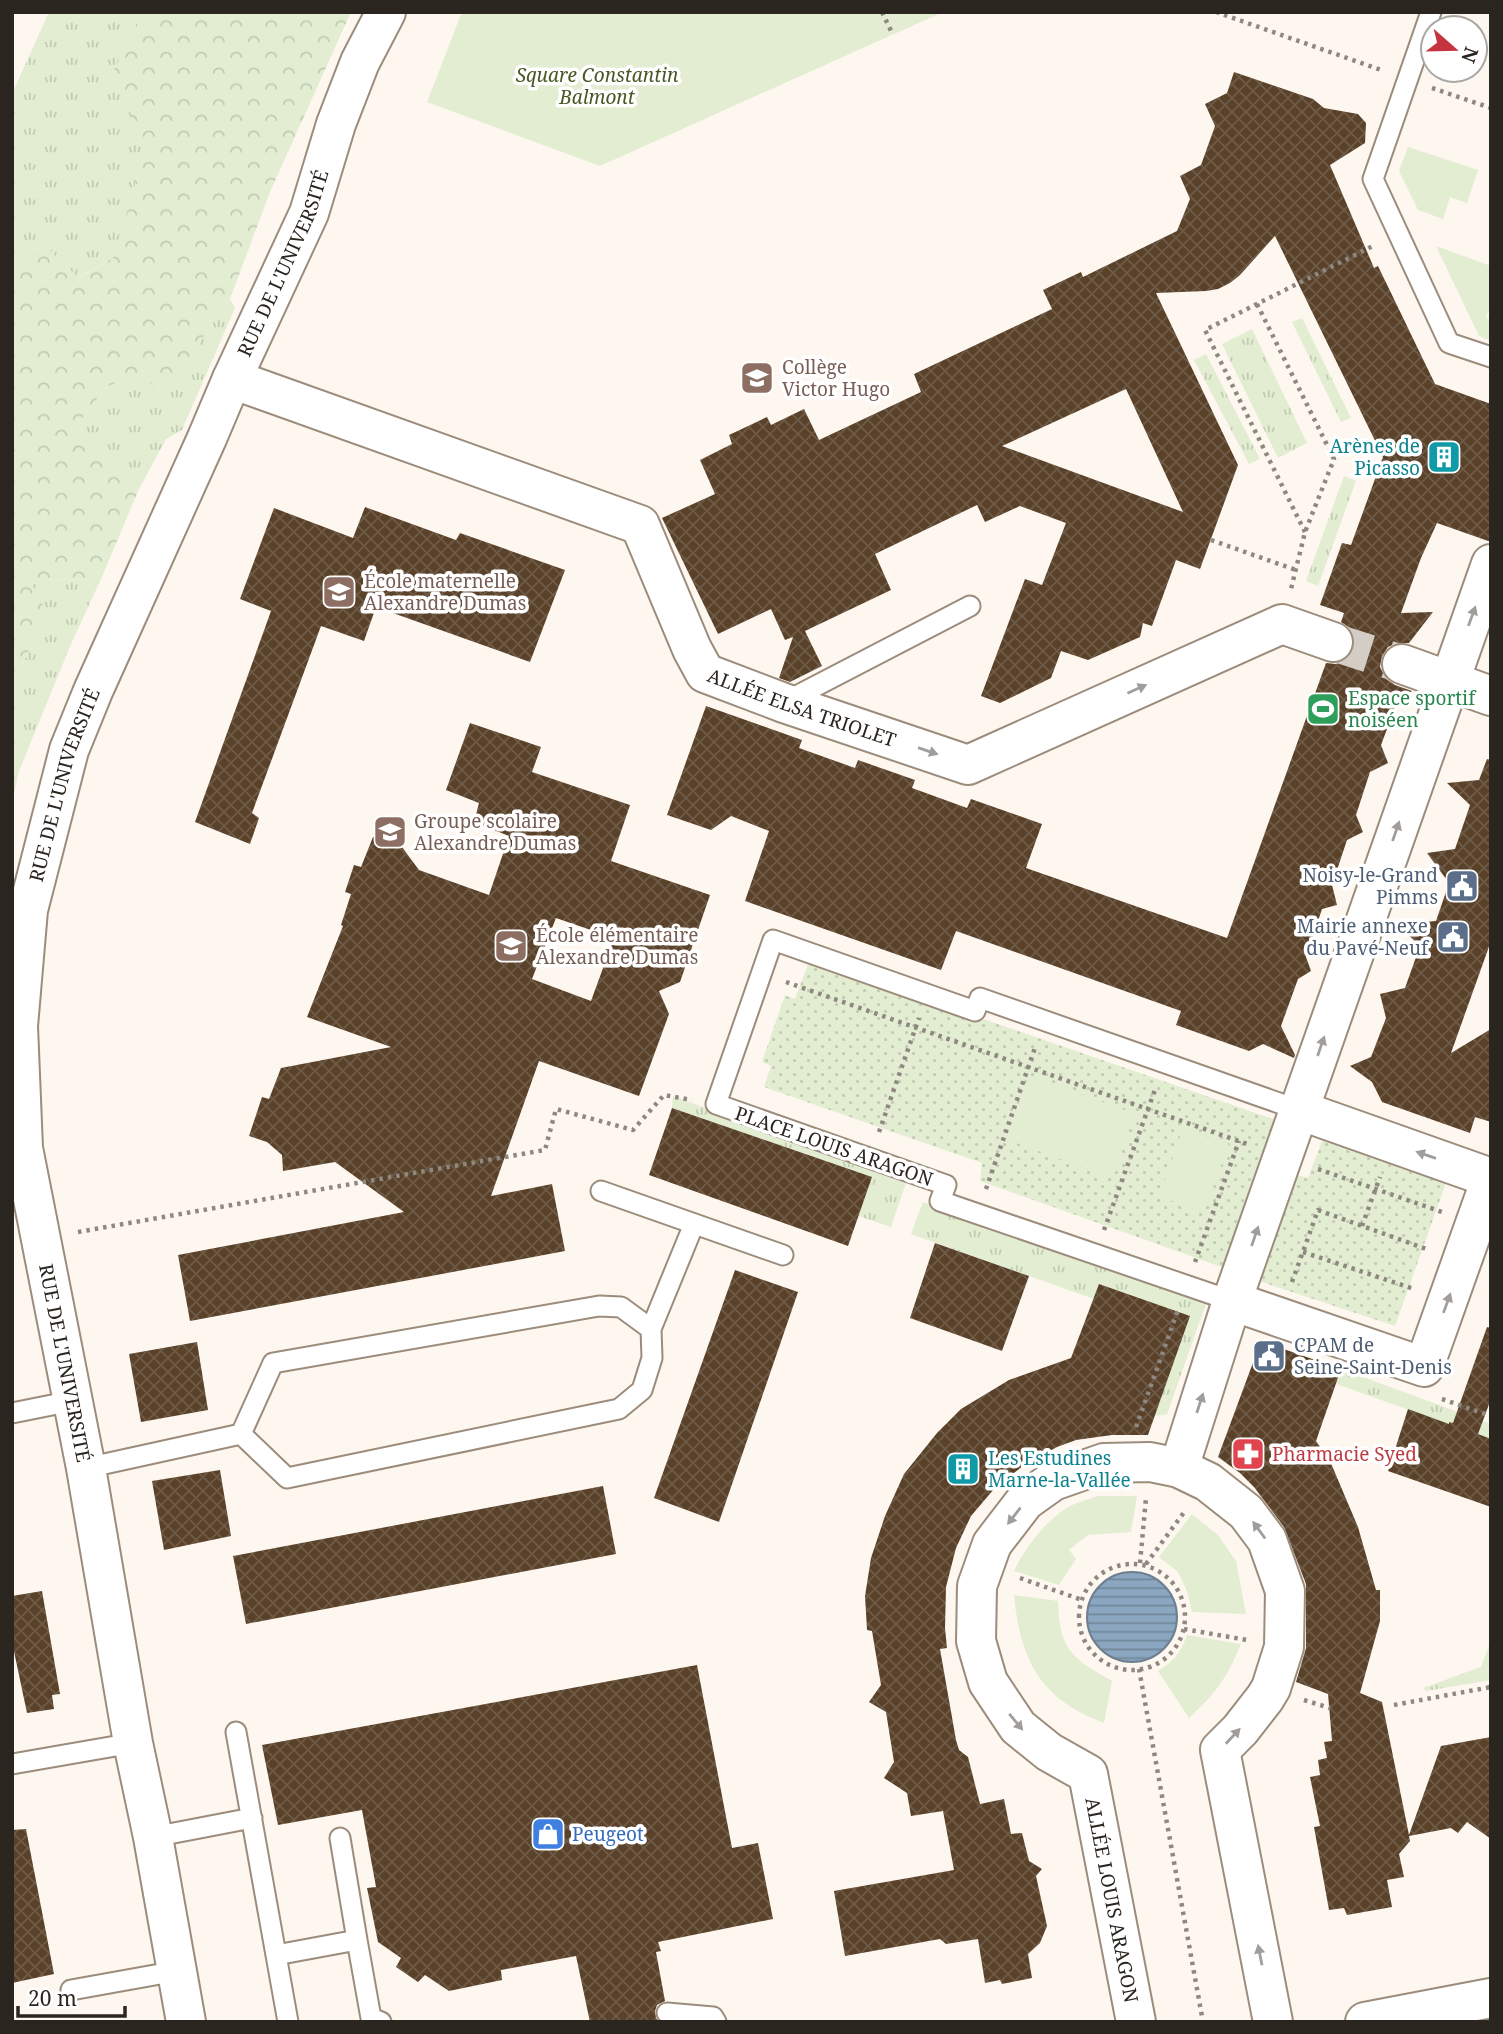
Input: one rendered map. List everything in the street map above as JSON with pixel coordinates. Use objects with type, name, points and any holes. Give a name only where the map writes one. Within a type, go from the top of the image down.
[{"type":"street","name":"RUE DE L'UNIVERSITÉ","points":[[186,2022],[133,1743],[86,1468],[23,1149],[18,1026],[28,909],[69,750],[232,379],[309,212],[336,124],[360,62],[386,12]]},
{"type":"street","name":"ALLÉE ELSA TRIOLET","points":[[232,379],[640,525],[692,649],[705,673],[784,703],[968,765],[1282,624]]},
{"type":"street","points":[[1273,2022],[1220,1750],[1240,1730],[1271,1688],[1284,1647],[1285,1591],[1267,1540],[1247,1512],[1165,1468],[1232,1301],[1491,564]]},
{"type":"street","points":[[1282,624],[1333,642]]},
{"type":"street","points":[[1402,664],[1491,696]]},
{"type":"street","name":"PLACE LOUIS ARAGON","points":[[1232,1301],[1424,1367],[1491,1178],[1299,1110]]},
{"type":"street","name":"ALLÉE LOUIS ARAGON","points":[[1136,2022],[1088,1774],[1049,1752],[1018,1727],[988,1682],[976,1641],[977,1586],[992,1544],[1025,1501],[1052,1481],[1104,1463],[1165,1468]]},
{"type":"street","points":[[1365,2022],[1491,1998]]},
{"type":"lane","points":[[1431,12],[1373,179],[1449,343],[1491,357]]},
{"type":"lane","points":[[784,703],[970,606]]},
{"type":"lane","name":"PLACE LOUIS ARAGON","points":[[1232,1301],[940,1200],[946,1185],[716,1104],[773,940],[975,1012],[980,998],[1299,1110]]},
{"type":"lane","points":[[601,1191],[783,1255]]},
{"type":"lane","points":[[241,1434],[287,1478],[619,1409],[642,1390],[652,1358],[651,1329],[694,1224]]},
{"type":"lane","points":[[241,1434],[273,1363],[599,1306],[621,1307],[651,1329]]},
{"type":"lane","points":[[12,1413],[72,1401]]},
{"type":"lane","points":[[86,1468],[241,1434]]},
{"type":"lane","points":[[236,1732],[288,2022]]},
{"type":"lane","points":[[12,1764],[133,1743]]},
{"type":"lane","points":[[152,1838],[252,1818]]},
{"type":"lane","points":[[340,1838],[371,2018],[381,2022]]},
{"type":"lane","points":[[276,1955],[358,1940]]},
{"type":"lane","points":[[71,1990],[177,1970]]},
{"type":"lane","points":[[667,2013],[713,2017],[716,2022]]},
{"type":"path","points":[[882,12],[892,35]]},
{"type":"path","points":[[1216,12],[1491,108]]},
{"type":"path","points":[[1305,532],[1205,330],[1376,244]]},
{"type":"path","points":[[1257,304],[1334,459],[1305,532],[1282,624]]},
{"type":"path","points":[[1211,540],[1296,570]]},
{"type":"path","points":[[762,974],[1475,1223]]},
{"type":"path","points":[[870,1158],[928,995]]},
{"type":"path","points":[[977,1213],[1045,1021]]},
{"type":"path","points":[[1096,1254],[1164,1063]]},
{"type":"path","points":[[40,1239],[545,1150],[556,1109],[633,1130],[664,1095],[716,1104]]},
{"type":"path","points":[[1143,1564],[1165,1468],[1187,1284],[1239,1141]]},
{"type":"path","points":[[1362,1226],[1393,1143]]},
{"type":"path","points":[[1279,1317],[1318,1210],[1430,1250]]},
{"type":"path","points":[[1303,1252],[1447,1301]]},
{"type":"path","points":[[1143,1564],[1165,1468]]},
{"type":"path","points":[[1128,1563],[1143,1564],[1176,1584],[1184,1599],[1184,1629],[1176,1649],[1163,1661],[1147,1668],[1131,1670],[1114,1667],[1098,1658],[1087,1646],[1080,1629],[1079,1610],[1084,1592],[1095,1578],[1110,1567],[1128,1563]]},
{"type":"path","points":[[984,1566],[1082,1600]]},
{"type":"path","points":[[1184,1629],[1284,1647]]},
{"type":"path","points":[[1139,1669],[1203,2022]]},
{"type":"path","points":[[1394,1705],[1491,1687]]},
{"type":"green space","points":[[49,12],[142,12],[115,70],[145,152],[113,258],[78,278],[49,250],[28,249],[12,282],[12,94]]},
{"type":"green space","points":[[142,12],[351,12],[270,192],[230,299],[165,391],[133,374],[105,388],[72,432],[139,489],[101,579],[30,580],[44,608],[36,638],[12,683],[12,282],[28,249],[49,250],[79,278],[113,258],[145,152],[114,70]]},
{"type":"green space","name":"Square Constantin Balmont","points":[[462,12],[943,12],[600,166],[427,102]]},
{"type":"green space","points":[[1408,147],[1478,170],[1467,203],[1450,197],[1443,219],[1418,210],[1399,171]]},
{"type":"green space","points":[[1436,246],[1491,266],[1491,304],[1486,318],[1491,320],[1491,341],[1479,336]]},
{"type":"green space","points":[[230,299],[235,308],[182,430],[166,439],[139,489],[71,433],[105,388],[133,374],[165,391]]},
{"type":"green space","points":[[1302,318],[1351,418],[1341,422],[1292,322]]},
{"type":"green space","points":[[1252,329],[1307,443],[1278,458],[1222,344]]},
{"type":"green space","points":[[1206,354],[1260,459],[1249,464],[1194,360]]},
{"type":"green space","points":[[1344,476],[1356,481],[1318,586],[1306,581]]},
{"type":"green space","points":[[101,579],[19,771],[12,803],[12,683],[36,638],[30,580]]},
{"type":"green space","points":[[810,959],[1284,1123],[1230,1270],[980,1181],[982,1163],[764,1087],[771,1066],[762,1062],[785,995],[795,999]]},
{"type":"green space","points":[[1029,1075],[1135,1114],[1112,1178],[1006,1139]]},
{"type":"green space","points":[[673,1096],[907,1180],[891,1227],[858,1216],[872,1177],[672,1108]]},
{"type":"green space","points":[[1183,1128],[1229,1144],[1204,1213],[1159,1196]]},
{"type":"green space","points":[[1323,1139],[1446,1183],[1395,1326],[1259,1281],[1297,1175],[1308,1178]]},
{"type":"green space","points":[[923,1202],[1207,1301],[1167,1414],[1155,1416],[1094,1299],[911,1234]]},
{"type":"green space","points":[[1341,1369],[1491,1424],[1491,1439],[1336,1384]]},
{"type":"green space","points":[[1097,1496],[1137,1496],[1131,1532],[1088,1535],[1069,1550],[1076,1559],[1059,1585],[1014,1571],[1049,1522],[1069,1507]]},
{"type":"green space","points":[[1192,1514],[1218,1535],[1236,1561],[1246,1614],[1192,1612],[1187,1591],[1178,1572],[1159,1557]]},
{"type":"green space","points":[[1014,1595],[1058,1601],[1062,1631],[1070,1651],[1112,1681],[1104,1723],[1082,1714],[1064,1702],[1037,1674],[1022,1639]]},
{"type":"green space","points":[[1187,1635],[1241,1644],[1220,1684],[1189,1718],[1158,1671],[1176,1656]]},
{"type":"green space","points":[[1491,1640],[1491,1680],[1426,1691],[1423,1688],[1481,1667]]},
{"type":"water","points":[[1132,1572],[1149,1576],[1164,1585],[1173,1600],[1177,1617],[1173,1634],[1164,1649],[1149,1658],[1132,1662],[1115,1658],[1100,1649],[1091,1634],[1087,1617],[1091,1600],[1100,1585],[1115,1576]]},
{"type":"building","points":[[1234,72],[1313,99],[1324,108],[1358,114],[1366,123],[1365,143],[1330,165],[1374,268],[1378,266],[1435,384],[1491,404],[1491,542],[1437,523],[1401,613],[1433,612],[1409,643],[1397,643],[1388,647],[1382,656],[1380,667],[1386,679],[1412,691],[1398,700],[1381,745],[1388,763],[1370,772],[1356,815],[1363,832],[1347,840],[1332,885],[1337,905],[1322,909],[1306,957],[1311,971],[1298,979],[1281,1026],[1294,1058],[1263,1044],[1249,1051],[1176,1025],[1181,1011],[956,931],[941,970],[745,901],[769,831],[731,816],[711,830],[667,815],[706,706],[802,740],[799,748],[855,768],[858,760],[915,780],[912,788],[967,808],[971,799],[1042,824],[1026,868],[1227,938],[1326,663],[1336,664],[1347,659],[1354,649],[1354,637],[1350,628],[1341,622],[1344,613],[1320,605],[1342,543],[1351,545],[1383,457],[1275,236],[1240,275],[1218,289],[1156,293],[1238,465],[1200,569],[1176,560],[1152,626],[1143,623],[1140,637],[1088,660],[1061,651],[1051,678],[1000,703],[981,696],[1025,579],[1042,585],[1066,523],[1020,506],[985,522],[977,505],[875,554],[891,590],[805,631],[822,666],[790,682],[779,678],[793,637],[785,640],[771,609],[718,634],[662,518],[715,494],[700,460],[732,444],[729,435],[767,417],[771,425],[804,409],[819,440],[921,392],[914,374],[1052,309],[1043,290],[1081,272],[1083,277],[1177,231],[1190,199],[1180,176],[1201,165],[1215,126],[1205,104],[1227,93]],"holes":[[[1126,389],[1183,512],[1002,446]]]},
{"type":"building","points":[[365,507],[456,540],[460,533],[565,570],[530,662],[376,607],[364,641],[321,626],[252,813],[259,818],[250,844],[195,822],[271,611],[240,599],[274,508],[353,538]]},
{"type":"building","points":[[470,723],[541,747],[532,772],[630,805],[611,861],[710,895],[680,982],[659,991],[669,1014],[639,1096],[539,1061],[491,1196],[552,1184],[565,1251],[190,1321],[178,1255],[404,1212],[335,1162],[283,1171],[282,1155],[267,1142],[249,1136],[262,1097],[269,1099],[281,1068],[391,1047],[307,1017],[343,926],[341,925],[351,894],[345,892],[354,865],[361,867],[373,837],[402,847],[419,870],[489,895],[509,836],[474,822],[479,803],[446,790]],"holes":[[[556,918],[614,938],[591,1001],[532,979]]]},
{"type":"building","points":[[1487,759],[1491,760],[1491,941],[1451,1053],[1491,1029],[1491,1122],[1475,1117],[1470,1133],[1382,1102],[1372,1082],[1350,1066],[1371,1057],[1386,1018],[1380,994],[1405,988],[1420,946],[1397,924],[1436,921],[1449,883],[1427,853],[1455,849],[1470,805],[1447,783],[1479,780]]},
{"type":"building","points":[[672,1108],[872,1177],[848,1246],[649,1175]]},
{"type":"building","points":[[935,1243],[1029,1276],[1002,1351],[910,1318]]},
{"type":"building","points":[[735,1270],[798,1292],[719,1522],[654,1498]]},
{"type":"building","points":[[1099,1284],[1190,1316],[1148,1435],[1112,1435],[1076,1440],[1024,1465],[994,1489],[971,1516],[956,1548],[946,1587],[947,1648],[940,1649],[956,1740],[959,1750],[968,1757],[980,1804],[1004,1799],[1011,1834],[1022,1833],[1029,1861],[1042,1869],[1036,1876],[1047,1926],[1040,1943],[1028,1954],[1032,1978],[1002,1984],[1000,1980],[985,1983],[978,1939],[946,1944],[940,1939],[845,1956],[834,1891],[954,1870],[943,1811],[911,1816],[907,1793],[884,1778],[894,1762],[886,1712],[869,1702],[881,1685],[872,1631],[867,1630],[865,1596],[871,1558],[885,1516],[904,1474],[937,1433],[961,1409],[1009,1380],[1071,1358]]},
{"type":"building","points":[[1487,1327],[1491,1328],[1491,1399],[1478,1434],[1491,1439],[1491,1507],[1388,1471],[1408,1409],[1449,1424],[1453,1423]]},
{"type":"building","points":[[1261,1341],[1341,1369],[1316,1441],[1330,1461],[1358,1527],[1376,1590],[1380,1590],[1380,1621],[1360,1693],[1382,1702],[1409,1835],[1441,1746],[1491,1737],[1491,1839],[1467,1822],[1458,1833],[1451,1828],[1409,1836],[1410,1841],[1399,1854],[1404,1877],[1387,1880],[1392,1907],[1347,1915],[1344,1908],[1329,1910],[1314,1827],[1320,1826],[1310,1777],[1320,1775],[1318,1760],[1327,1758],[1324,1742],[1332,1741],[1328,1694],[1296,1682],[1306,1648],[1306,1584],[1284,1527],[1254,1487],[1218,1457]]},
{"type":"building","points":[[197,1342],[208,1410],[141,1422],[129,1354]]},
{"type":"building","points":[[220,1470],[231,1536],[164,1550],[152,1481]]},
{"type":"building","points":[[603,1486],[616,1554],[246,1624],[233,1556]]},
{"type":"building","points":[[42,1591],[60,1694],[52,1695],[54,1709],[27,1713],[12,1642],[12,1596]]},
{"type":"building","name":"Peugeot","points":[[697,1665],[732,1848],[758,1843],[773,1919],[658,1942],[661,1951],[656,1952],[665,2001],[657,2005],[655,2011],[659,2022],[590,2022],[576,1956],[501,1970],[502,1980],[449,1991],[425,1975],[418,1982],[396,1967],[401,1958],[378,1942],[367,1888],[376,1887],[362,1810],[278,1825],[262,1745]]},
{"type":"building","points":[[26,1829],[54,1974],[12,1983],[12,1830]]},
{"type":"tunnel","points":[[1333,642],[1402,664]]},
{"type":"place","name":"Collège Victor Hugo","points":[[757,378]]},
{"type":"place","name":"Arènes de Picasso","points":[[1444,457]]},
{"type":"place","name":"École maternelle Alexandre Dumas","points":[[339,592]]},
{"type":"place","name":"Espace sportif noiséen","points":[[1323,709]]},
{"type":"place","name":"Groupe scolaire Alexandre Dumas","points":[[390,832]]},
{"type":"place","name":"Noisy-le-Grand Pimms","points":[[1462,886]]},
{"type":"place","name":"Mairie annexe du Pavé-Neuf","points":[[1453,937]]},
{"type":"place","name":"École élémentaire Alexandre Dumas","points":[[511,946]]},
{"type":"place","name":"CPAM de Seine-Saint-Denis","points":[[1269,1356]]},
{"type":"place","name":"Pharmacie Syed","points":[[1248,1454]]},
{"type":"place","name":"Les Estudines Marne-la-Vallée","points":[[963,1469]]},
{"type":"place","name":"Peugeot","points":[[548,1834]]}]
